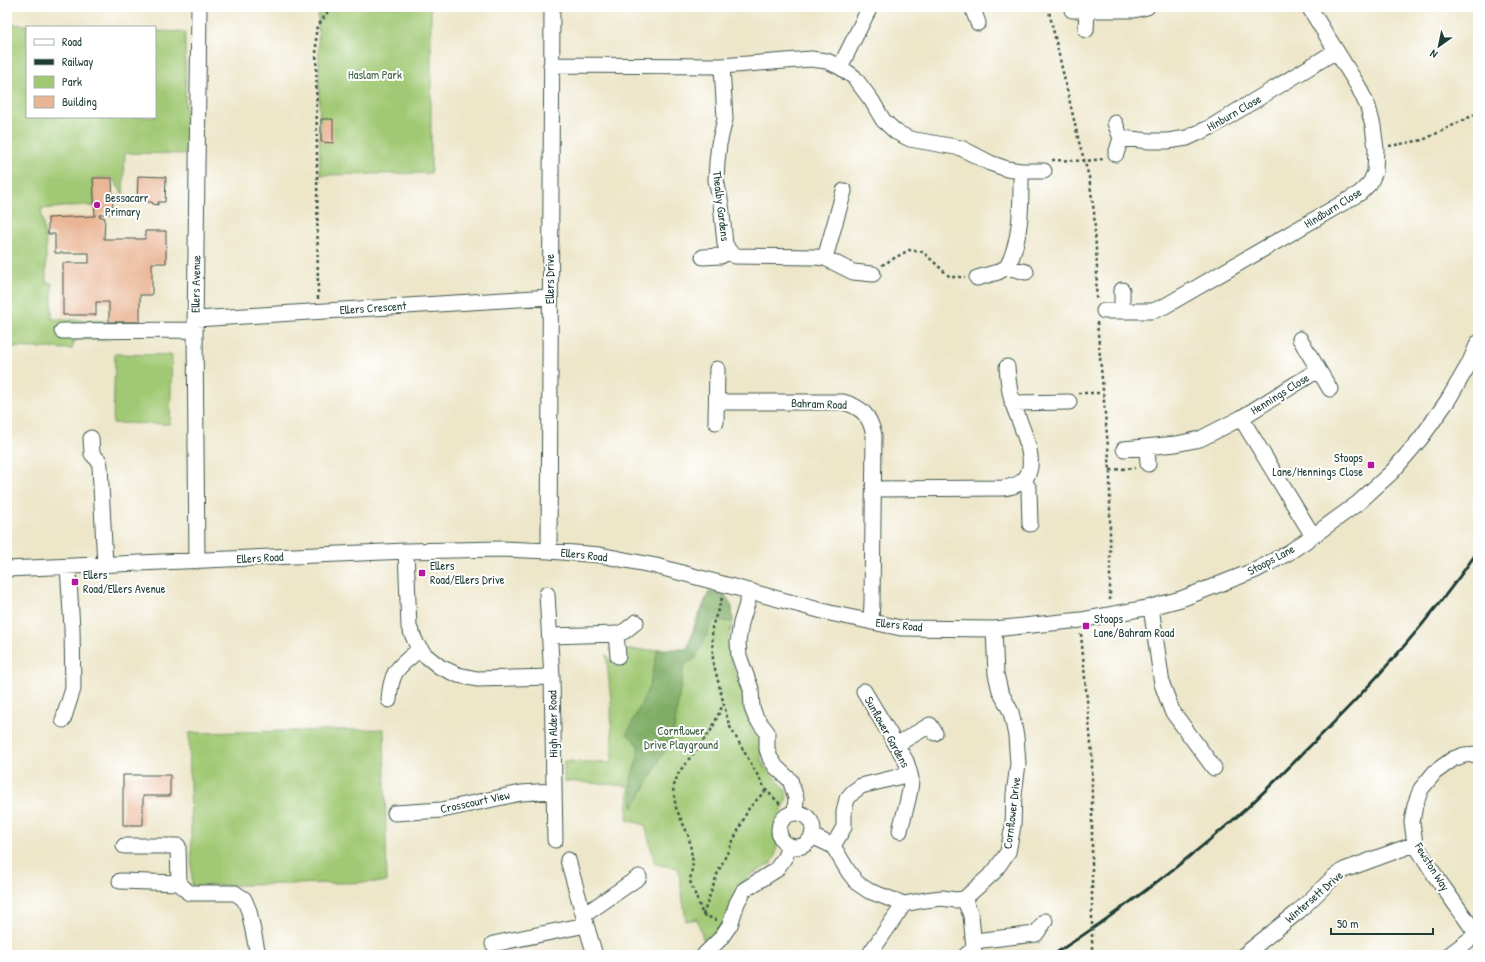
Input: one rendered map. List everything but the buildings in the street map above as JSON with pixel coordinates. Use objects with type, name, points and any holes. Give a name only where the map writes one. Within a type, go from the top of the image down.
[{"type":"street","name":"Ellers Avenue","points":[[197,561],[195,325],[199,7]]},
{"type":"street","name":"Ellers Drive","points":[[549,552],[552,7]]},
{"type":"street","points":[[840,67],[870,7]]},
{"type":"street","points":[[972,7],[978,23]]},
{"type":"street","points":[[1072,10],[1134,10],[1147,7]]},
{"type":"street","name":"Hindburn Close","points":[[1104,311],[1153,311],[1165,306],[1360,193],[1370,182],[1375,172],[1376,149],[1373,126],[1368,107],[1358,86],[1309,7]]},
{"type":"street","points":[[1086,30],[1087,10]]},
{"type":"street","name":"Hinburn Close","points":[[1121,138],[1168,141],[1187,138],[1211,127],[1336,51]]},
{"type":"street","points":[[551,65],[722,66],[811,59],[828,61],[854,77],[872,101],[883,120],[896,132],[910,139],[961,148],[990,163],[1007,169],[1021,171],[1044,170]]},
{"type":"street","name":"Thealby Gardens","points":[[722,66],[725,119],[719,144],[716,180],[721,204],[725,244],[729,251],[735,256],[825,258],[853,272],[873,274]]},
{"type":"street","points":[[1115,123],[1121,138],[1116,154]]},
{"type":"street","points":[[977,278],[998,272],[1007,267],[1012,258],[1016,242],[1021,202],[1021,171]]},
{"type":"street","points":[[825,258],[844,191]]},
{"type":"street","name":"Thealby Gardens","points":[[703,257],[721,256],[729,251]]},
{"type":"street","points":[[1007,267],[1026,272]]},
{"type":"street","points":[[1122,290],[1122,311]]},
{"type":"street","name":"Ellers Crescent","points":[[62,331],[195,325],[318,311],[550,297]]},
{"type":"street","name":"Hennings Close","points":[[1300,339],[1330,389]]},
{"type":"street","name":"Stoops Lane","points":[[1151,607],[1181,599],[1256,570],[1288,553],[1358,503],[1392,472],[1421,438],[1448,400],[1469,364],[1478,343]]},
{"type":"street","points":[[874,489],[1003,488],[1014,487],[1024,481],[1028,476],[1030,462],[1029,447],[1012,403],[1009,392],[1007,368]]},
{"type":"street","points":[[716,422],[717,369]]},
{"type":"street","name":"Hennings Close","points":[[1124,449],[1176,444],[1200,439],[1241,418],[1318,370]]},
{"type":"street","name":"Bahram Road","points":[[716,402],[843,402],[852,404],[867,416],[871,423],[874,435],[871,622]]},
{"type":"street","points":[[1012,403],[1069,402]]},
{"type":"street","name":"Hennings Close","points":[[1241,418],[1313,536]]},
{"type":"street","points":[[91,438],[92,454],[99,461],[100,466],[105,565]]},
{"type":"street","points":[[1147,447],[1148,464]]},
{"type":"street","points":[[1024,481],[1029,489],[1030,524]]},
{"type":"street","name":"Ellers Road","points":[[7,569],[406,551],[501,550],[600,555],[656,566],[830,613],[901,628],[994,629],[1081,620],[1151,607]]},
{"type":"street","name":"High Alder Road","points":[[406,551],[409,628],[420,649],[425,655],[440,667],[458,675],[477,679],[552,678],[555,840]]},
{"type":"street","points":[[63,720],[73,689],[72,628],[68,567]]},
{"type":"street","points":[[751,592],[740,623],[738,642],[739,656],[751,689],[752,708],[756,718],[767,732],[767,749],[770,758],[776,767],[790,780],[796,798],[792,813]]},
{"type":"street","points":[[547,594],[552,678]]},
{"type":"street","points":[[1151,607],[1162,684],[1172,711],[1214,768]]},
{"type":"street","points":[[550,636],[616,634],[625,631],[636,622]]},
{"type":"street","name":"Cornflower Drive","points":[[964,899],[994,872],[1008,852],[1013,826],[1014,794],[1018,764],[1016,736],[1011,712],[1000,690],[996,674],[994,629]]},
{"type":"street","points":[[616,634],[618,656]]},
{"type":"street","points":[[389,700],[390,684],[393,676],[403,664],[420,649]]},
{"type":"street","name":"Sunflower Gardens","points":[[864,691],[906,761],[910,774],[910,787],[900,831]]},
{"type":"street","points":[[896,745],[930,725],[935,733]]},
{"type":"street","name":"Fewston Way","points":[[1478,754],[1464,755],[1453,758],[1435,772],[1421,789],[1415,805],[1412,822],[1415,844],[1436,877],[1478,935]]},
{"type":"street","name":"Sunflower Gardens","points":[[833,846],[844,827],[844,812],[847,800],[853,792],[860,786],[910,774]]},
{"type":"street","name":"Crosscourt View","points":[[395,813],[442,810],[521,793],[554,791]]},
{"type":"street","points":[[792,813],[801,814],[810,820],[812,825],[812,836],[805,844],[794,847],[789,845],[781,838],[779,827],[785,817],[792,813]]},
{"type":"street","points":[[812,836],[833,846],[857,883],[869,892],[904,904],[936,899],[964,899],[971,915],[974,941],[974,950],[966,955]]},
{"type":"street","name":"Wintersett Drive","points":[[1244,955],[1299,911],[1335,876],[1344,870],[1415,844]]},
{"type":"street","points":[[704,955],[720,939],[730,925],[737,903],[744,890],[776,870],[785,857],[789,845]]},
{"type":"street","points":[[124,846],[178,846],[179,883]]},
{"type":"street","points":[[568,860],[595,955]]},
{"type":"street","points":[[493,944],[585,920],[639,877]]},
{"type":"street","points":[[120,881],[179,883],[189,893],[235,893],[244,899],[249,911],[258,955]]},
{"type":"street","points":[[870,955],[904,904]]},
{"type":"street","points":[[974,941],[1036,934],[1045,921]]},
{"type":"street","points":[[1449,955],[1478,935]]},
{"type":"path","points":[[318,311],[316,29],[331,7]]},
{"type":"path","points":[[1376,149],[1423,140],[1478,113]]},
{"type":"path","points":[[1044,170],[1049,160],[1103,159],[1116,154]]},
{"type":"path","points":[[873,274],[885,263],[909,250],[923,252],[950,277],[977,278]]},
{"type":"path","points":[[1069,402],[1074,393],[1102,393]]},
{"type":"path","points":[[1110,470],[1145,467],[1148,464]]},
{"type":"path","points":[[727,584],[712,626],[713,661],[729,725],[766,790],[792,813]]},
{"type":"path","points":[[1081,620],[1092,755],[1092,955]]},
{"type":"path","points":[[724,704],[712,729],[679,772],[673,788],[676,808],[689,837],[693,863],[690,881],[703,915],[730,925]]},
{"type":"path","points":[[703,915],[718,872],[749,808],[766,790]]},
{"type":"green space","name":"Haslam Park","points":[[318,7],[431,7],[431,173],[320,175]]},
{"type":"green space","points":[[7,24],[54,26],[26,26],[26,118],[156,118],[156,31],[185,32],[186,154],[125,153],[123,194],[112,178],[94,178],[94,207],[85,205],[41,209],[46,243],[46,282],[52,283],[52,319],[106,321],[105,340],[77,339],[72,349],[7,347]]},
{"type":"green space","points":[[115,354],[172,355],[170,424],[113,423]]},
{"type":"green space","name":"Cornflower Drive Playground","points":[[709,592],[732,606],[733,622],[728,639],[729,654],[734,670],[742,686],[746,713],[761,741],[761,759],[765,767],[785,789],[787,795],[786,802],[775,824],[774,836],[777,846],[772,863],[752,874],[743,882],[737,890],[727,916],[714,939],[705,944],[697,919],[686,921],[678,868],[655,864],[645,825],[627,820],[629,786],[564,781],[564,761],[612,763],[611,700],[606,654],[616,667],[623,660],[626,650],[687,650],[695,623]]},
{"type":"green space","points":[[709,592],[724,594],[727,597],[731,606],[733,622],[714,620],[695,659],[684,665],[673,735],[633,808],[631,778],[638,757],[638,744],[627,734],[649,687],[658,649],[687,649]]},
{"type":"green space","points":[[384,729],[387,882],[192,886],[189,733]]},
{"type":"railway","points":[[1053,955],[1104,921],[1153,885],[1248,807],[1328,729],[1396,656],[1459,578],[1478,551]]},
{"type":"place","name":"Bessacarr Primary","points":[[97,205]]},
{"type":"place","name":"Stoops Lane/Hennings Close","points":[[1371,465]]},
{"type":"place","name":"Ellers Road/Ellers Drive","points":[[422,573]]},
{"type":"place","name":"Ellers Road/Ellers Avenue","points":[[75,582]]},
{"type":"place","name":"Stoops Lane/Bahram Road","points":[[1086,626]]}]
